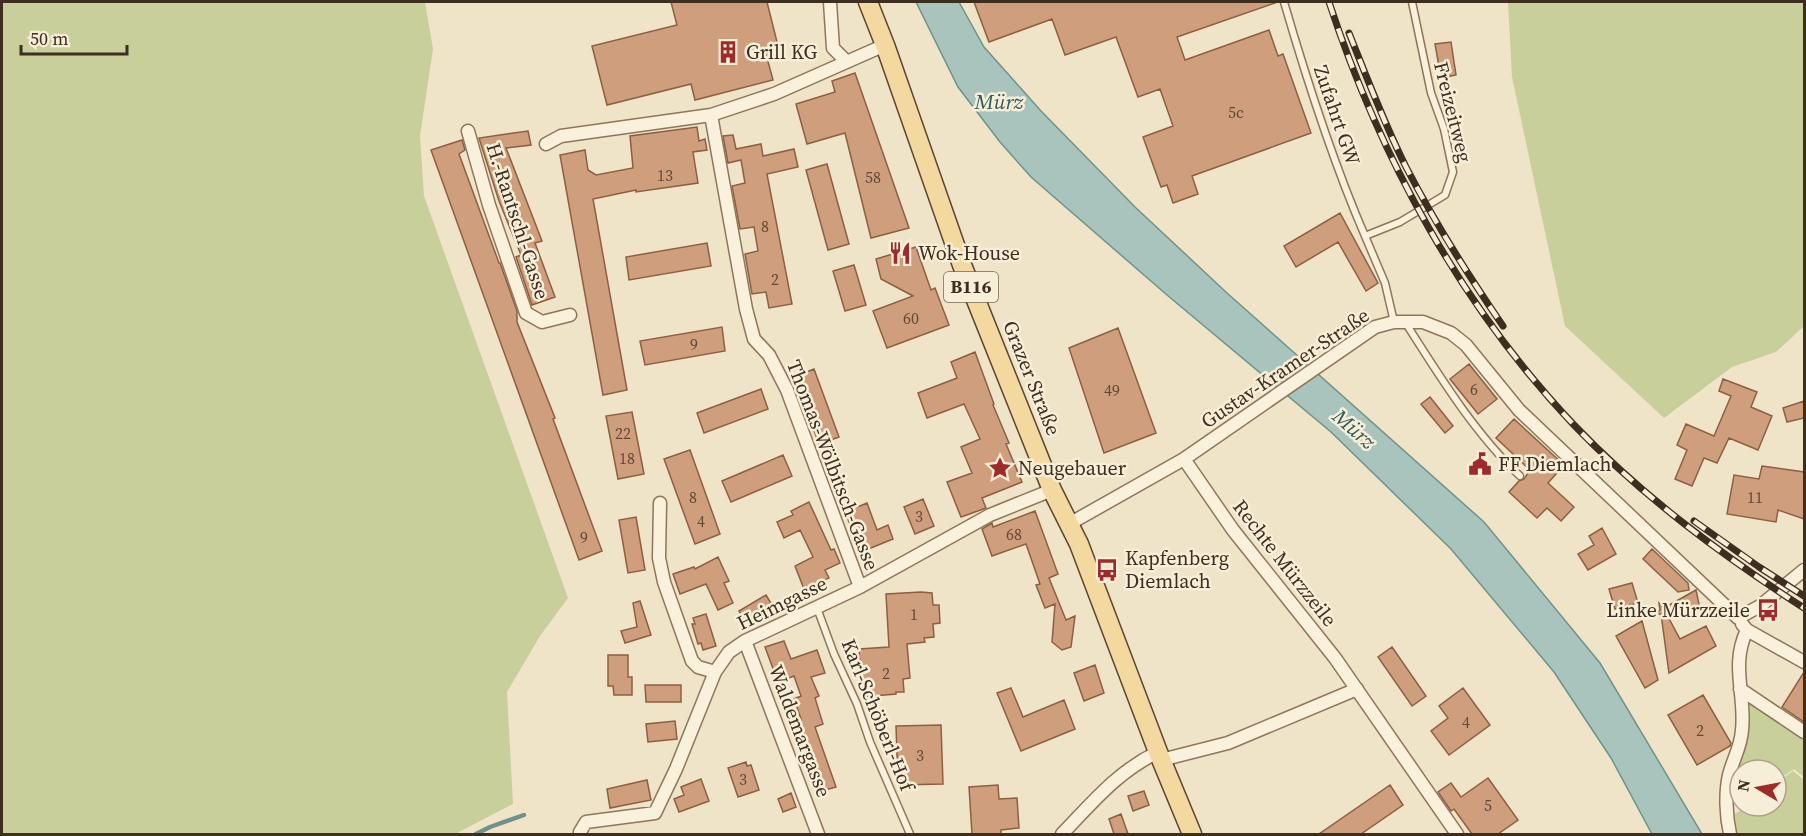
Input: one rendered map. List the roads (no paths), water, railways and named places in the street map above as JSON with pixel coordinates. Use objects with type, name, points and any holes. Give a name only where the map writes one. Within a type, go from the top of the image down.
[{"type":"main road","name":"Grazer Straße","points":[[868,2],[962,265],[1052,490],[1086,562],[1191,834]]},
{"type":"street","points":[[830,2],[833,48],[846,61]]},
{"type":"street","points":[[546,144],[561,136],[711,116],[774,94],[885,45]]},
{"type":"street","name":"Thomas-Wölbitsch-Gasse","points":[[711,116],[746,309],[754,339],[769,355],[787,390],[860,587]]},
{"type":"street","name":"H.-Rantschl-Gasse","points":[[468,130],[489,205],[526,313],[542,322],[570,315]]},
{"type":"street","name":"Gustav-Kramer-Straße","points":[[1069,524],[1184,459],[1375,327],[1399,322],[1423,322],[1451,333],[1466,345],[1519,410],[1738,618]]},
{"type":"street","name":"Rechte Mürzzeile","points":[[1184,459],[1233,530],[1335,658],[1457,834]]},
{"type":"street","name":"Heimgasse","points":[[580,832],[586,822],[655,813],[676,769],[714,672],[729,652],[745,641],[860,587],[990,515],[1052,490]]},
{"type":"street","points":[[660,503],[659,558],[664,582],[692,661],[698,667],[714,672]]},
{"type":"street","points":[[1804,570],[1760,606],[1738,618],[1747,630],[1804,662]]},
{"type":"street","points":[[1730,834],[1727,797],[1729,775],[1740,746],[1743,712],[1739,653],[1747,630]]},
{"type":"street","name":"Waldemargasse","points":[[745,641],[818,834]]},
{"type":"street","points":[[1062,834],[1121,774],[1139,762],[1228,743],[1357,689]]},
{"type":"street","points":[[1740,689],[1804,732]]},
{"type":"lane","name":"Zufahrt GW","points":[[1284,2],[1307,83],[1365,236]]},
{"type":"lane","name":"Freizeitweg","points":[[1365,236],[1400,222],[1445,195],[1453,172],[1444,129],[1431,93],[1412,2]]},
{"type":"lane","points":[[1365,236],[1399,322],[1428,358],[1481,433],[1520,476]]},
{"type":"lane","name":"Karl-Schöberl-Hof","points":[[817,608],[834,654],[857,704],[870,742],[910,834]]},
{"type":"water","name":"Mürz","points":[[916,2],[959,2],[984,47],[1041,111],[1135,207],[1227,293],[1484,522],[1600,663],[1702,834],[1652,834],[1611,758],[1554,672],[1451,549],[1331,432],[1167,295],[1031,177],[1000,142],[958,87]]},
{"type":"waterway","points":[[476,834],[524,815]]},
{"type":"railway","points":[[1329,2],[1373,117],[1428,227],[1460,280],[1533,379],[1574,425],[1655,501],[1713,546],[1804,608]]},
{"type":"railway","points":[[1349,33],[1406,167],[1452,248],[1503,326]]},
{"type":"railway","points":[[1694,521],[1804,596]]},
{"type":"place","name":"Grill KG","points":[[728,52]]},
{"type":"place","name":"Wok-House","points":[[900,253]]},
{"type":"place","name":"FF Diemlach","points":[[1480,464]]},
{"type":"place","name":"Neugebauer","points":[[1000,468]]},
{"type":"place","name":"Kapfenberg Diemlach","points":[[1107,570]]},
{"type":"place","name":"Linke Mürzzeile","points":[[1768,610]]}]
